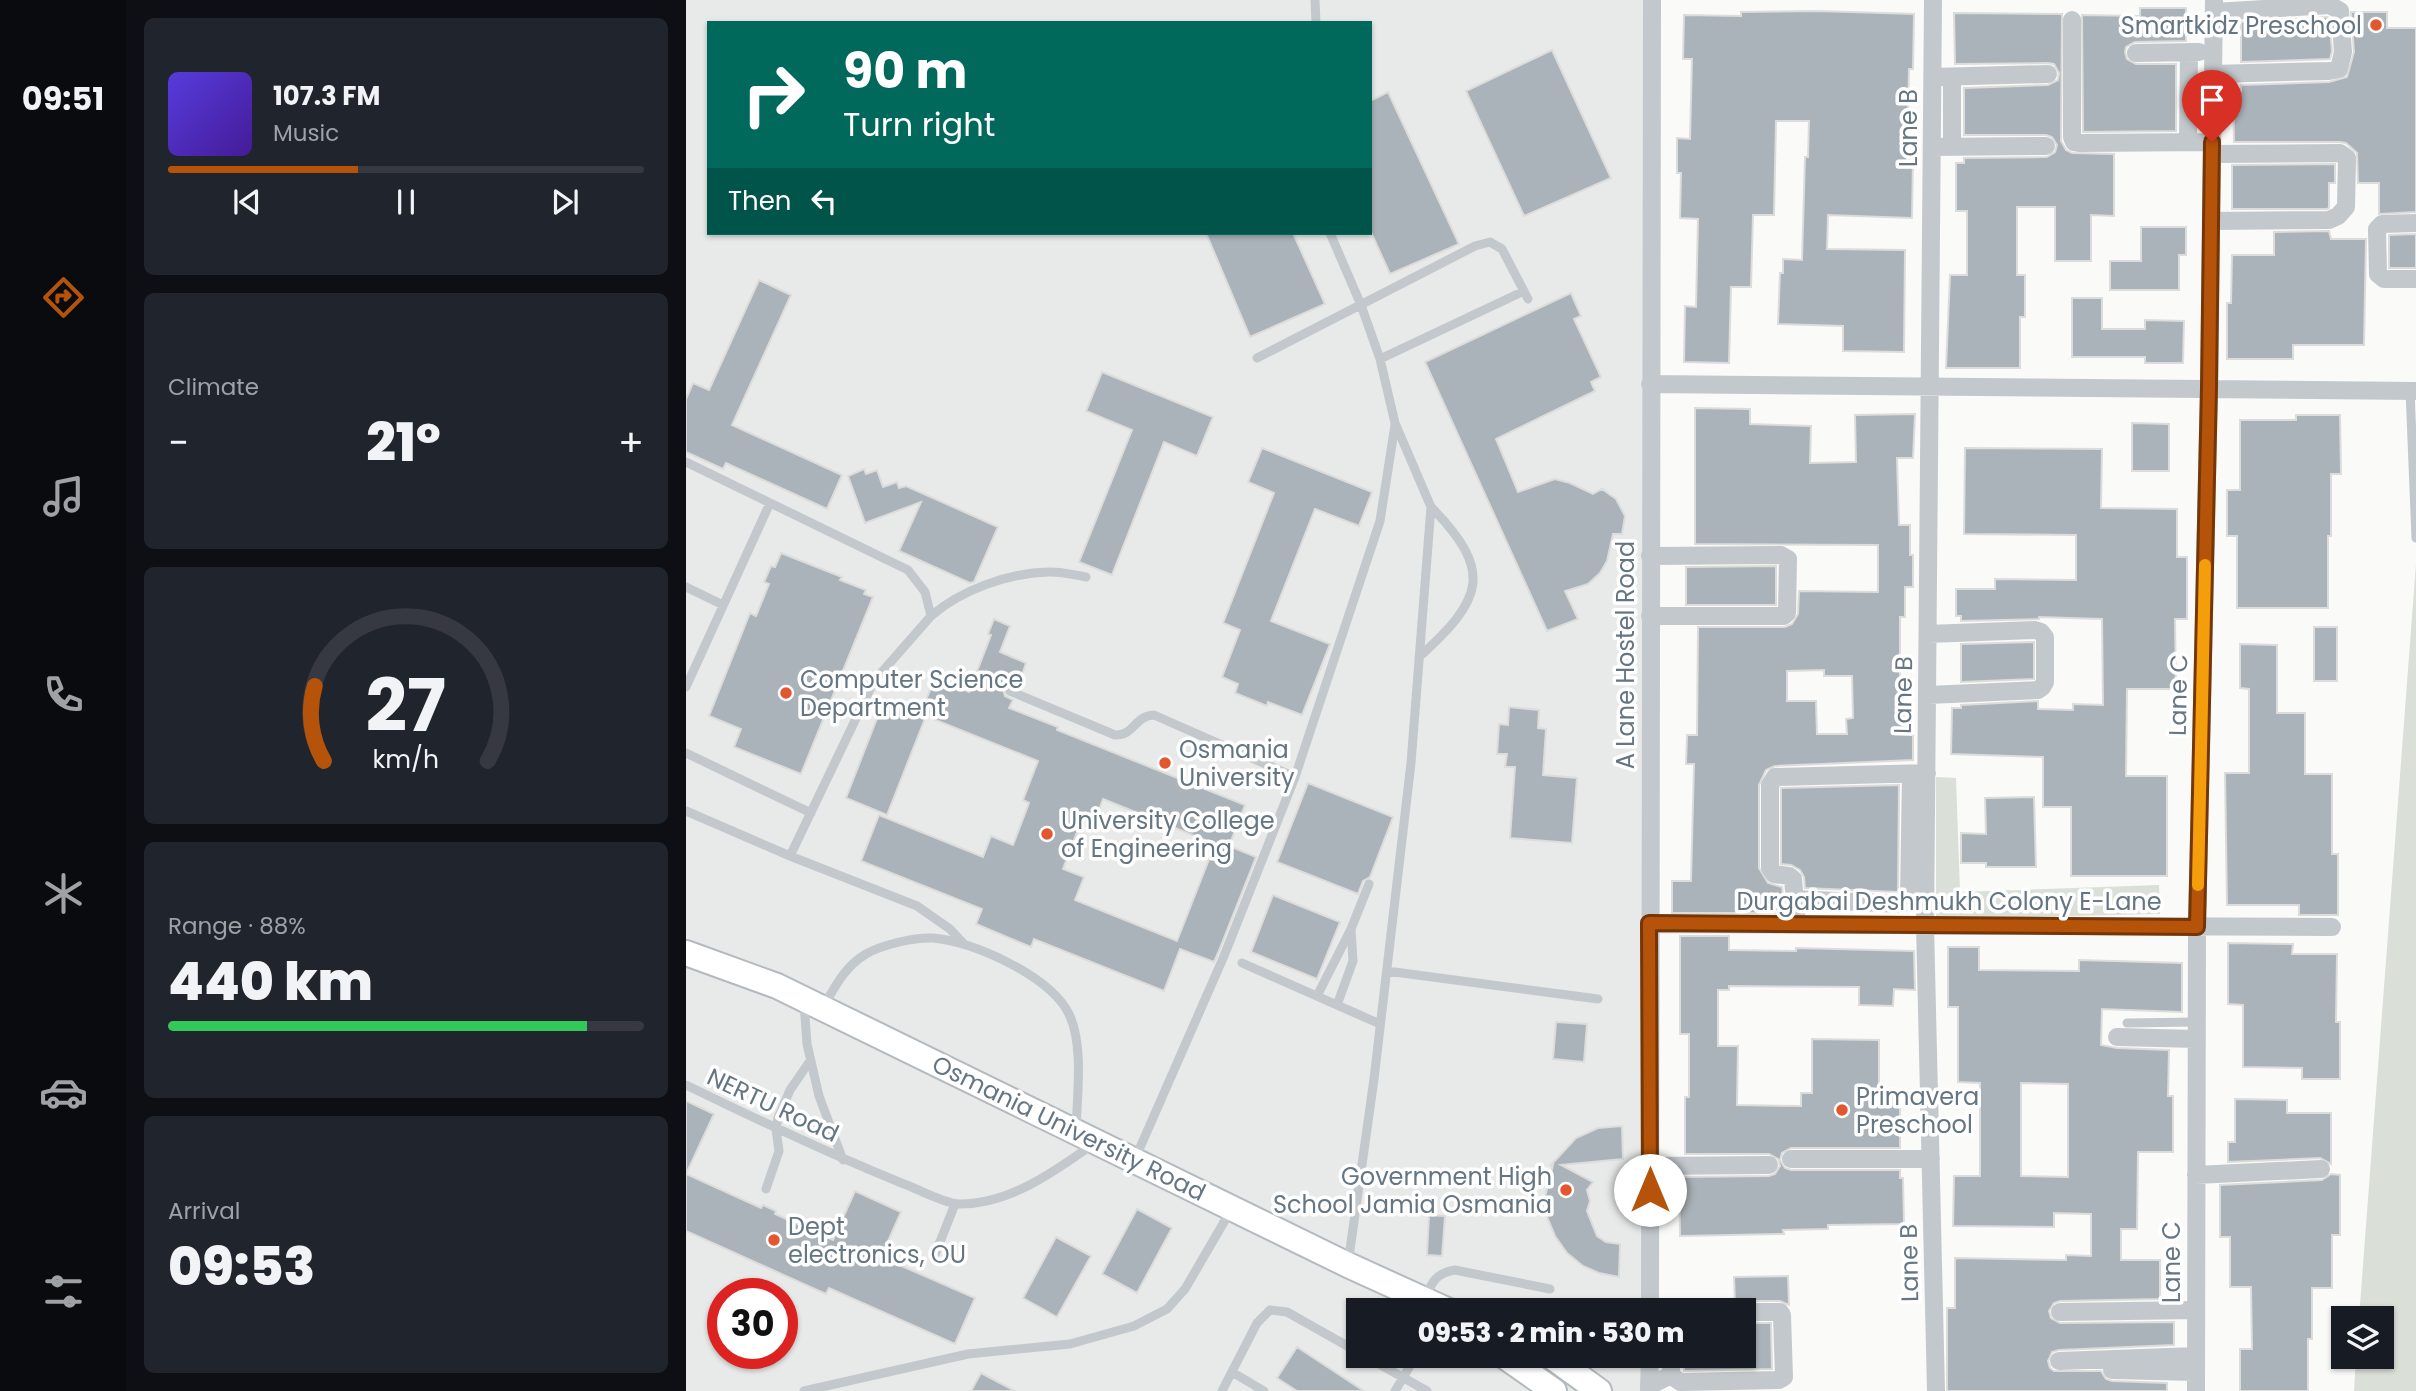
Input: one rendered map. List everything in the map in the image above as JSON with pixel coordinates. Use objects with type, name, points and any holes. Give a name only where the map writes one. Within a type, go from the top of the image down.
[{"type":"main road","name":"Osmania University Road","points":[[686,953],[777,986],[1232,1209],[1421,1298]]},
{"type":"main road","points":[[1521,1368],[1554,1391]]},
{"type":"main road","points":[[1567,1368],[1599,1391]]},
{"type":"street","name":"A Lane Hostel Road","points":[[1650,1298],[1652,0]]},
{"type":"street","name":"Lane B","points":[[1933,0],[1928,695],[1919,774],[1936,1391]]},
{"type":"street","points":[[2213,74],[2329,71],[2339,69],[2343,52],[2340,11],[2330,5],[2214,6]]},
{"type":"street","name":"Lane C","points":[[2196,1391],[2197,927],[2214,6]]},
{"type":"street","points":[[2072,20],[2074,142],[2188,142],[2212,148],[2340,153],[2347,158],[2346,207],[2338,216],[2329,220],[2211,221]]},
{"type":"street","points":[[2188,142],[2189,52]]},
{"type":"street","points":[[2136,53],[2213,52]]},
{"type":"street","points":[[1933,77],[2048,74]]},
{"type":"street","points":[[1951,147],[1952,77]]},
{"type":"street","points":[[2189,95],[2213,96]]},
{"type":"street","points":[[1932,147],[2046,146]]},
{"type":"street","points":[[2416,223],[2382,224],[2377,229],[2378,274],[2384,279],[2416,279]]},
{"type":"street","points":[[1650,384],[2413,390]]},
{"type":"street","points":[[1650,556],[1781,555],[1788,559],[1787,613],[1784,616],[1650,616]]},
{"type":"street","points":[[1928,634],[2035,630],[2045,637],[2045,682],[2038,690],[1928,695]]},
{"type":"street","points":[[1794,899],[1902,904],[1909,899],[1919,774],[1775,777],[1772,780],[1770,868],[1774,874],[1791,877],[1797,924]]},
{"type":"street","name":"Durgabai Deshmukh Colony E-Lane","points":[[1649,923],[2332,927]]},
{"type":"street","points":[[2122,1030],[2196,1030]]},
{"type":"street","points":[[1791,1158],[1931,1159]]},
{"type":"street","points":[[1650,1166],[1769,1165]]},
{"type":"street","points":[[2196,1175],[2321,1169]]},
{"type":"street","points":[[2060,1312],[2196,1310]]},
{"type":"street","points":[[1671,1375],[1680,1382],[1779,1380],[1784,1377],[1783,1315],[1780,1312],[1756,1312]]},
{"type":"street","points":[[2059,1361],[2196,1364]]},
{"type":"street","points":[[2097,1370],[2196,1364]]},
{"type":"street","points":[[1649,1389],[1650,1368]]},
{"type":"street","points":[[1671,1368],[1671,1375]]},
{"type":"street","points":[[1649,1389],[1671,1375]]},
{"type":"lane","points":[[1315,0],[1316,21]]},
{"type":"lane","points":[[1331,235],[1361,305],[1380,359],[1395,423],[1431,506],[1451,527],[1463,545],[1473,573],[1470,599],[1460,616],[1419,657]]},
{"type":"lane","points":[[1257,358],[1475,246],[1490,242],[1502,249],[1526,295],[1380,359]]},
{"type":"lane","points":[[2413,390],[2416,538]]},
{"type":"lane","points":[[1134,1160],[1224,956],[1295,777],[1380,521],[1395,423]]},
{"type":"lane","points":[[686,462],[908,570],[925,592],[931,616]]},
{"type":"lane","points":[[686,687],[770,503]]},
{"type":"lane","points":[[1348,1265],[1411,763],[1431,506]]},
{"type":"lane","points":[[790,856],[874,681],[931,616],[966,594],[998,580],[1047,571],[1086,577]]},
{"type":"lane","points":[[686,587],[723,606]]},
{"type":"lane","points":[[1010,691],[1115,735],[1129,732],[1139,719],[1154,715],[1295,777]]},
{"type":"lane","points":[[686,753],[811,813]]},
{"type":"lane","points":[[686,810],[790,856],[917,906],[950,929],[965,945]]},
{"type":"lane","points":[[1317,996],[1351,929],[1369,884]]},
{"type":"lane","points":[[1337,1005],[1353,961],[1351,929]]},
{"type":"lane","points":[[843,1160],[818,1096],[807,1044],[813,1003],[866,954],[908,940],[933,938],[965,945],[1018,968],[1051,991],[1069,1014],[1079,1054],[1086,1137],[1054,1172],[1028,1186],[989,1200],[955,1204],[934,1257]]},
{"type":"lane","points":[[1242,964],[1380,1024]]},
{"type":"lane","points":[[1387,971],[1598,999]]},
{"type":"lane","points":[[766,1189],[779,1151],[776,1129],[778,1118],[790,1090],[810,1061]]},
{"type":"lane","name":"NERTU Road","points":[[686,1085],[843,1160],[955,1204]]},
{"type":"lane","points":[[804,1391],[968,1354],[1070,1344],[1134,1326],[1167,1309],[1185,1289],[1232,1209]]},
{"type":"lane","points":[[1438,1298],[1433,1279],[1444,1272],[1455,1270],[1550,1289]]},
{"type":"lane","points":[[1222,1391],[1257,1322],[1270,1310],[1287,1312],[1346,1345]]},
{"type":"lane","points":[[1386,1368],[1427,1391]]},
{"type":"lane","points":[[1395,1391],[1409,1368]]},
{"type":"lane","points":[[1232,1372],[1264,1391]]},
{"type":"shaded area","name":"Osmania University","points":[[686,0],[1648,0],[1642,1298],[1346,1298],[1346,1368],[1641,1368],[1641,1391],[686,1391]]},
{"type":"shaded area","points":[[2416,564],[2416,1391],[2354,1391],[2355,1369],[2394,1369],[2394,1306],[2360,1306]]},
{"type":"shaded area","points":[[1936,777],[1956,778],[1960,892],[2159,885],[2160,914],[1936,919]]},
{"type":"building","points":[[2140,8],[2186,8],[2186,41],[2135,42],[2126,47],[2125,52],[2127,59],[2136,64],[2176,64],[2176,131],[2083,132],[2082,15],[2140,16]]},
{"type":"building","points":[[1741,12],[1914,14],[1913,69],[1909,69],[1907,160],[1913,160],[1912,218],[1828,215],[1827,249],[1905,250],[1904,352],[1843,351],[1843,326],[1778,324],[1783,259],[1802,260],[1805,157],[1808,157],[1809,121],[1776,121],[1774,215],[1753,215],[1751,287],[1731,287],[1729,363],[1684,362],[1685,306],[1696,307],[1698,219],[1680,218],[1681,173],[1677,173],[1677,138],[1690,139],[1692,59],[1683,59],[1684,15],[1741,16]]},
{"type":"building","points":[[2351,12],[2387,12],[2387,28],[2416,28],[2416,212],[2379,214],[2379,183],[2358,183],[2357,153],[2346,143],[2234,142],[2233,91],[2241,91],[2241,85],[2329,82],[2347,77],[2354,52]]},
{"type":"building","points":[[1954,13],[2062,14],[2061,141],[2066,150],[2072,153],[2114,154],[2114,216],[2091,215],[2091,261],[2055,261],[2055,207],[2017,207],[2017,275],[2025,275],[2025,317],[2020,317],[2020,368],[1946,368],[1950,275],[1967,275],[1967,211],[1956,211],[1956,163],[1964,163],[1964,158],[2047,157],[2055,152],[2057,145],[2052,137],[2046,135],[1964,135],[1964,88],[2048,85],[2058,80],[2059,73],[2054,64],[2048,63],[1955,64]]},
{"type":"building","points":[[2327,17],[2332,51],[2330,59],[2241,62],[2241,22]]},
{"type":"building","points":[[1552,50],[1611,178],[1524,216],[1466,91]]},
{"type":"building","points":[[1388,92],[1459,244],[1390,274],[1372,234],[1372,100]]},
{"type":"building","points":[[2335,164],[2335,183],[2329,183],[2327,209],[2232,209],[2232,165]]},
{"type":"building","points":[[2141,227],[2186,227],[2186,255],[2179,255],[2179,290],[2110,290],[2110,261],[2141,261]]},
{"type":"building","points":[[2329,231],[2331,239],[2366,239],[2364,345],[2293,345],[2293,359],[2227,359],[2227,303],[2231,303],[2232,255],[2274,255],[2274,232]]},
{"type":"building","points":[[2416,234],[2416,268],[2389,268],[2389,235]]},
{"type":"building","points":[[1207,235],[1294,235],[1325,304],[1250,337]]},
{"type":"building","points":[[759,280],[791,295],[732,425],[842,475],[827,509],[726,463],[723,469],[686,452],[686,399],[693,383],[709,390]]},
{"type":"building","points":[[1571,293],[1581,316],[1574,319],[1601,377],[1591,382],[1595,391],[1496,439],[1518,492],[1555,479],[1593,494],[1602,489],[1616,499],[1625,516],[1622,534],[1613,534],[1607,561],[1600,573],[1588,584],[1565,591],[1578,619],[1547,631],[1425,362]]},
{"type":"building","points":[[2072,298],[2102,298],[2102,329],[2145,329],[2145,320],[2184,321],[2183,363],[2145,363],[2145,357],[2072,357]]},
{"type":"building","points":[[1102,372],[1213,417],[1197,456],[1164,442],[1112,575],[1079,562],[1132,430],[1086,411]]},
{"type":"building","points":[[1695,408],[1750,409],[1750,424],[1811,426],[1810,463],[1856,462],[1855,415],[1915,414],[1913,458],[1897,458],[1899,525],[1910,525],[1910,555],[1913,555],[1913,587],[1905,587],[1905,617],[1900,617],[1900,697],[1903,697],[1904,733],[1913,733],[1913,760],[1775,766],[1766,770],[1759,785],[1759,868],[1768,883],[1782,887],[1785,913],[1672,913],[1672,881],[1691,881],[1694,764],[1686,764],[1687,735],[1697,735],[1698,627],[1785,627],[1792,624],[1798,614],[1799,591],[1878,592],[1878,545],[1695,544]],"holes":[[[1824,670],[1824,676],[1852,676],[1853,718],[1846,719],[1847,734],[1817,734],[1816,701],[1787,701],[1787,671]]]},
{"type":"building","points":[[2296,415],[2340,415],[2341,474],[2331,474],[2328,608],[2237,608],[2237,536],[2227,536],[2227,490],[2240,490],[2240,420],[2296,420]]},
{"type":"building","points":[[2132,423],[2169,424],[2169,471],[2132,471]]},
{"type":"building","points":[[1262,448],[1372,492],[1359,526],[1315,509],[1271,621],[1330,644],[1302,715],[1268,702],[1267,706],[1235,693],[1238,684],[1222,677],[1240,630],[1223,623],[1274,493],[1248,482]]},
{"type":"building","points":[[1965,448],[2102,449],[2101,508],[2177,509],[2177,557],[2187,557],[2187,619],[2175,619],[2176,689],[2127,689],[2126,776],[2167,776],[2167,876],[2071,876],[2071,807],[2043,807],[2043,757],[1951,754],[1952,708],[1961,708],[1961,705],[2038,701],[2038,709],[2073,710],[2073,704],[2103,705],[2102,619],[2039,617],[1961,621],[1961,616],[1956,616],[1956,589],[1995,589],[1995,579],[2076,580],[2076,535],[1964,534]]},
{"type":"building","points":[[864,469],[866,474],[877,470],[883,487],[897,482],[899,488],[906,486],[998,527],[974,582],[970,583],[899,551],[921,502],[865,523],[848,476]]},
{"type":"building","points":[[781,553],[842,577],[840,580],[866,590],[864,594],[873,597],[801,774],[734,747],[741,729],[709,716],[750,613],[756,616],[769,584],[764,582]]},
{"type":"building","points":[[1776,566],[1776,605],[1686,605],[1686,567]]},
{"type":"building","name":"University College of Engineering","points":[[994,619],[1010,626],[1000,652],[1026,663],[1018,687],[1008,684],[1003,689],[1005,696],[1013,700],[1009,708],[1058,727],[1057,730],[1245,805],[1229,846],[1256,857],[1214,962],[1180,949],[1164,991],[1034,939],[1031,947],[976,924],[982,909],[861,861],[879,815],[983,857],[991,836],[1013,845],[1029,803],[1023,800],[1038,761],[926,716],[887,815],[846,798],[885,698],[921,712],[935,678],[969,692],[991,635],[988,634]],"holes":[[[1103,799],[1215,844],[1177,941],[1075,900],[1084,877],[1063,869],[1079,827],[1091,831]]]},
{"type":"building","points":[[2314,627],[2337,627],[2337,681],[2314,681]]},
{"type":"building","points":[[2034,642],[2034,679],[1961,682],[1961,644]]},
{"type":"building","points":[[2240,644],[2277,645],[2277,713],[2305,713],[2305,774],[2332,774],[2332,854],[2338,854],[2338,915],[2299,915],[2299,905],[2227,905],[2225,773],[2249,773],[2249,689],[2240,688]]},
{"type":"building","points":[[1509,707],[1539,710],[1538,728],[1546,729],[1543,775],[1577,778],[1572,843],[1510,838],[1515,767],[1505,767],[1507,754],[1497,754],[1499,724],[1508,725]]},
{"type":"building","points":[[1308,783],[1393,817],[1370,877],[1363,881],[1358,894],[1277,862]]},
{"type":"building","points":[[1899,785],[1898,892],[1805,888],[1800,870],[1781,864],[1781,788]]},
{"type":"building","points":[[2034,797],[2036,867],[1986,867],[1986,863],[1961,863],[1961,833],[1986,834],[1985,798]]},
{"type":"building","points":[[1273,895],[1340,922],[1317,979],[1251,952]]},
{"type":"building","points":[[1680,936],[1729,936],[1729,950],[1796,951],[1796,948],[1914,951],[1915,990],[1894,989],[1893,1006],[1859,1005],[1859,987],[1729,986],[1729,990],[1718,990],[1718,1046],[1738,1046],[1737,1105],[1801,1106],[1801,1093],[1812,1093],[1812,1039],[1879,1040],[1879,1093],[1900,1093],[1900,1148],[1791,1148],[1782,1153],[1780,1160],[1785,1168],[1791,1170],[1900,1170],[1900,1178],[1903,1178],[1904,1224],[1828,1225],[1828,1229],[1783,1230],[1784,1234],[1680,1236],[1679,1177],[1769,1176],[1775,1174],[1780,1166],[1778,1159],[1769,1154],[1685,1154],[1689,1034],[1680,1034]]},
{"type":"building","points":[[2228,943],[2293,944],[2292,954],[2337,954],[2336,1022],[2340,1022],[2340,1079],[2302,1079],[2302,1068],[2243,1067],[2243,1005],[2228,1004]]},
{"type":"building","points":[[1948,947],[1979,947],[1979,970],[2079,971],[2079,960],[2182,963],[2182,1012],[2102,1009],[2101,1045],[2169,1050],[2168,1096],[2173,1096],[2173,1152],[2138,1152],[2137,1229],[2121,1229],[2121,1260],[2160,1260],[2160,1299],[2060,1301],[2054,1303],[2049,1311],[2051,1318],[2060,1323],[2174,1322],[2174,1345],[2059,1350],[2052,1352],[2048,1361],[2054,1371],[2101,1371],[2106,1379],[2112,1381],[2167,1383],[2167,1391],[1947,1391],[1947,1308],[1955,1308],[1955,1258],[2066,1260],[2066,1255],[2091,1256],[2091,1214],[2054,1213],[2054,1227],[1953,1226],[1954,1176],[1980,1176],[1980,1083],[1958,1082],[1958,1007],[1948,1007]],"holes":[[[2021,1083],[2068,1084],[2068,1177],[2021,1176]]]},
{"type":"building","points":[[1556,1022],[1587,1024],[1584,1062],[1553,1059]]},
{"type":"building","points":[[2235,1099],[2287,1100],[2287,1113],[2331,1113],[2331,1164],[2320,1158],[2228,1162],[2228,1142],[2235,1142]]},
{"type":"building","points":[[686,1101],[714,1114],[686,1174]]},
{"type":"building","points":[[1622,1126],[1623,1159],[1561,1165],[1593,1182],[1587,1190],[1590,1201],[1587,1211],[1597,1236],[1606,1242],[1620,1244],[1619,1277],[1583,1266],[1567,1253],[1555,1236],[1547,1217],[1545,1197],[1553,1165],[1550,1166],[1576,1138],[1598,1128]]},
{"type":"building","points":[[686,1174],[761,1208],[763,1205],[776,1211],[775,1214],[833,1240],[855,1191],[901,1212],[881,1257],[975,1298],[955,1344],[829,1288],[826,1294],[798,1281],[798,1278],[790,1278],[686,1231]]},
{"type":"building","points":[[2331,1174],[2340,1175],[2340,1235],[2332,1235],[2332,1288],[2312,1288],[2308,1391],[2240,1391],[2240,1349],[2252,1349],[2251,1287],[2230,1287],[2230,1237],[2220,1237],[2220,1185],[2322,1180]]},
{"type":"building","points":[[1137,1209],[1172,1228],[1137,1293],[1102,1274]]},
{"type":"building","points":[[1429,1215],[1445,1216],[1442,1256],[1427,1255]]},
{"type":"building","points":[[1056,1237],[1091,1256],[1057,1317],[1023,1298]]},
{"type":"building","points":[[1788,1276],[1789,1305],[1780,1301],[1735,1298],[1734,1277]]},
{"type":"building","points":[[1756,1323],[1771,1323],[1772,1369],[1684,1371],[1684,1368],[1756,1368]]},
{"type":"building","points":[[1297,1347],[1364,1391],[1297,1391],[1277,1378]]},
{"type":"building","points":[[981,1373],[1015,1391],[971,1391]]},
{"type":"slow traffic","points":[[2198,885],[2205,565]]},
{"type":"place","name":"Smartkidz Preschool","points":[[2376,25]]},
{"type":"place","name":"Computer Science Department","points":[[786,693]]},
{"type":"place","name":"Osmania University","points":[[1165,763]]},
{"type":"place","name":"University College of Engineering","points":[[1047,834]]},
{"type":"place","name":"Primavera Preschool","points":[[1842,1110]]},
{"type":"place","name":"Government High School Jamia Osmania","points":[[1566,1190]]},
{"type":"place","name":"Dept electronics, OU","points":[[774,1240]]},
{"type":"route","points":[[1650,1190],[1649,923],[2197,927],[2212,142]]}]
